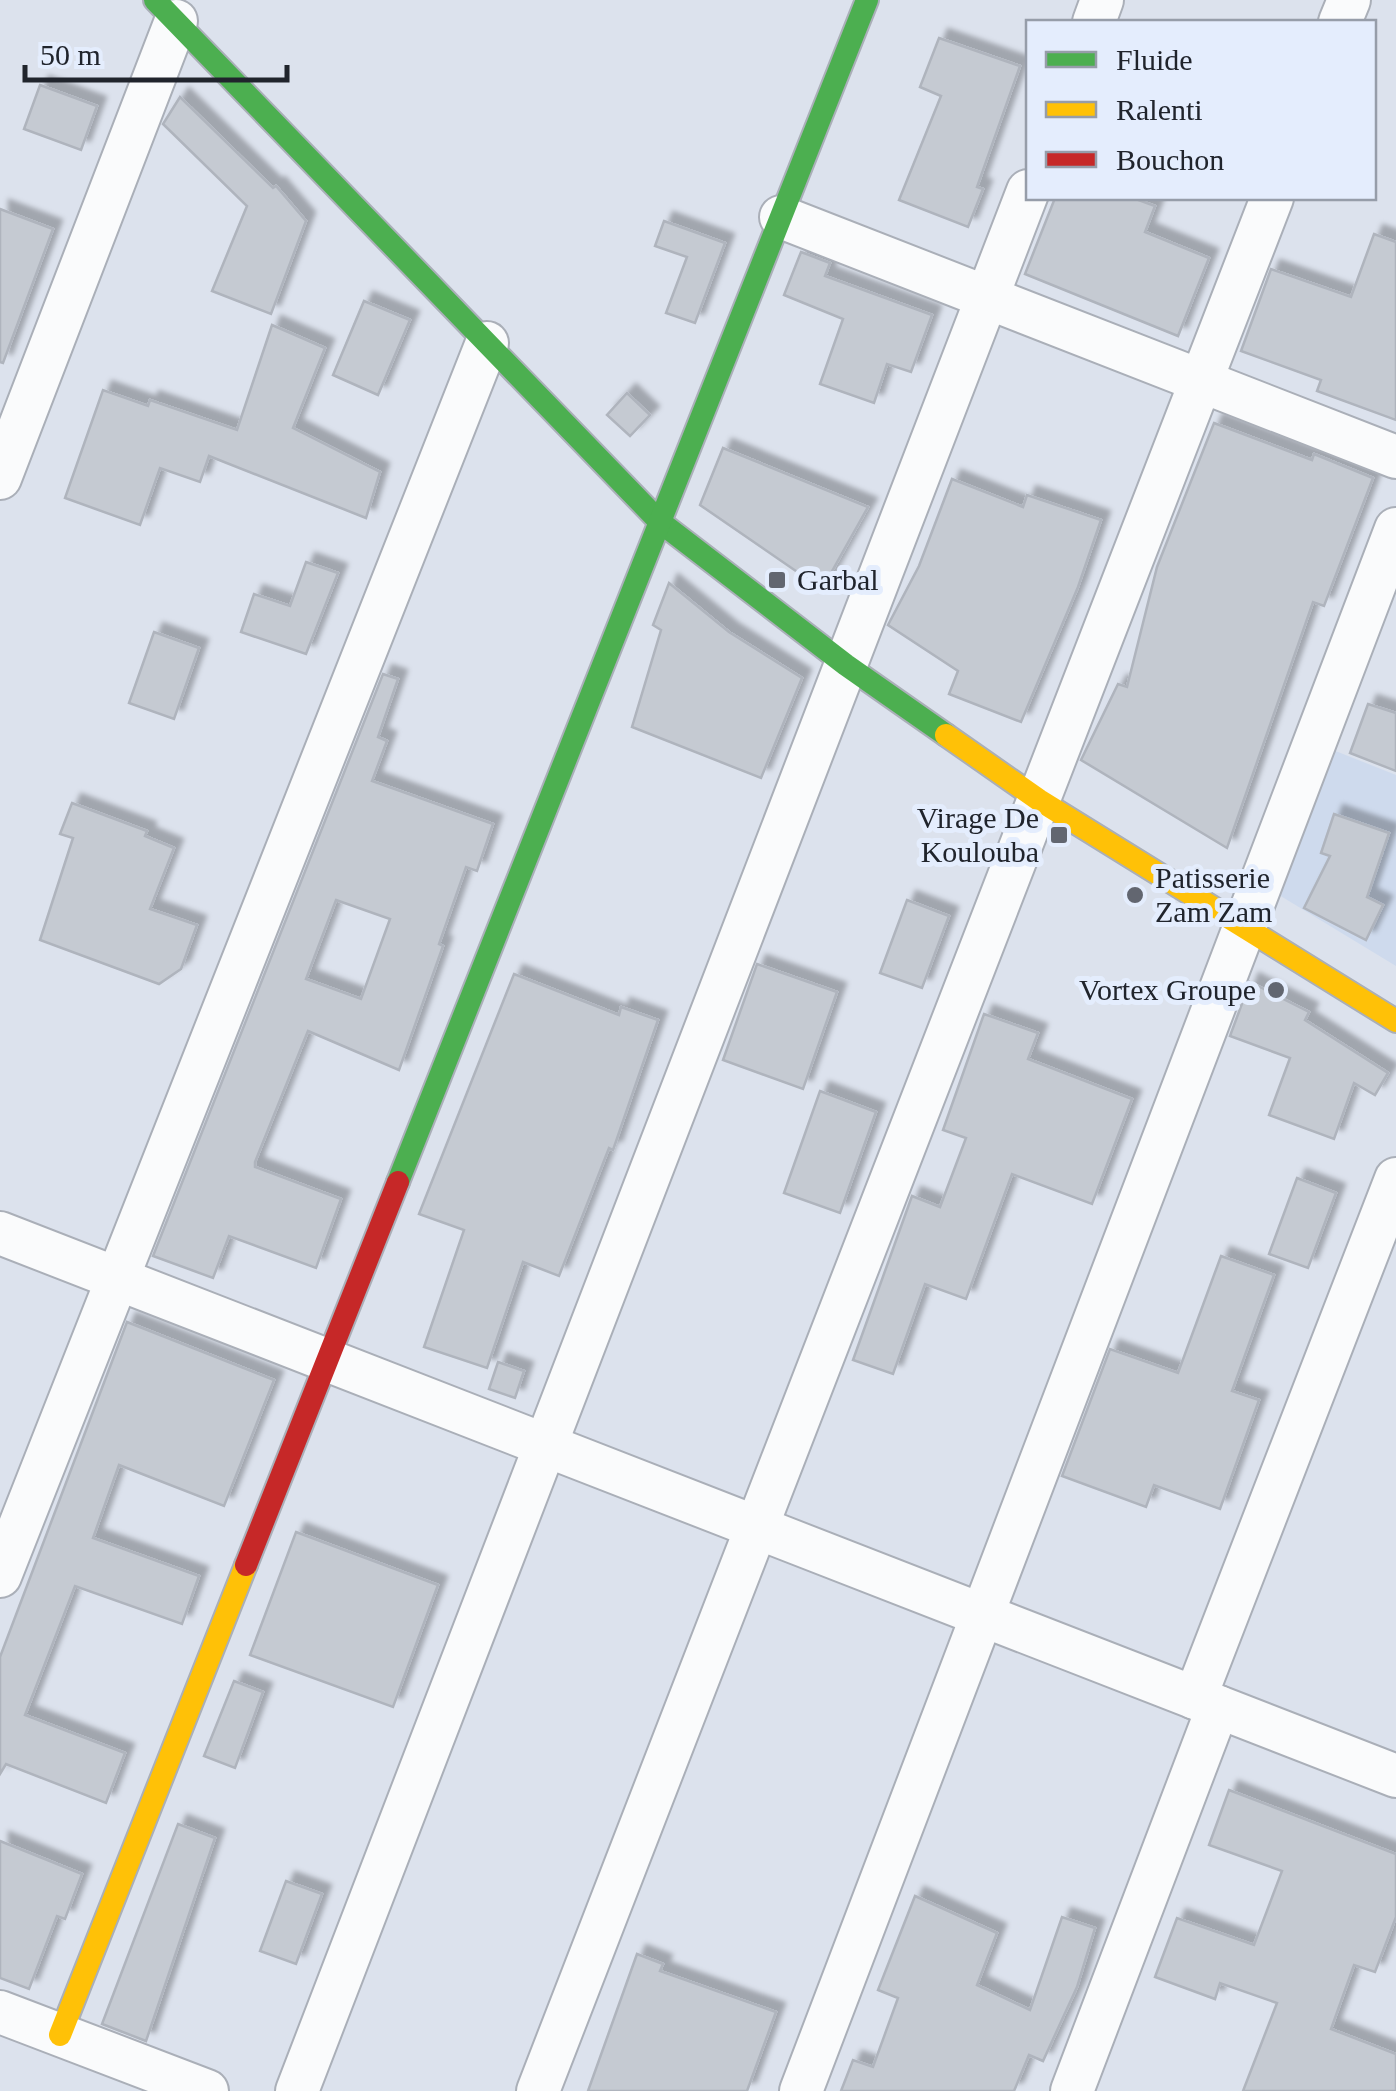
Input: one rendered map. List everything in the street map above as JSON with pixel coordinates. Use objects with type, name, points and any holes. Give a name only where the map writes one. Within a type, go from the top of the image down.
[{"type":"street","points":[[60,2035],[867,0]]},
{"type":"street","points":[[0,478],[166,10],[660,522],[846,666],[1039,800],[1396,1021]]},
{"type":"street","points":[[297,2091],[1026,196]]},
{"type":"street","points":[[538,2091],[1271,200]]},
{"type":"street","points":[[781,217],[1396,456]]},
{"type":"street","points":[[0,1576],[487,343]]},
{"type":"street","points":[[801,2091],[1396,528]]},
{"type":"street","points":[[1072,2091],[1206,1702],[1396,1179]]},
{"type":"street","points":[[0,1233],[1396,1776]]},
{"type":"street","points":[[0,2012],[206,2091]]},
{"type":"shaded area","points":[[1333,750],[1396,775],[1396,966],[1279,895]]},
{"type":"building","points":[[939,38],[1020,66],[977,187],[983,189],[968,227],[899,200],[941,96],[920,87]]},
{"type":"building","points":[[40,85],[97,106],[81,150],[24,129]]},
{"type":"building","points":[[180,97],[273,188],[276,186],[306,221],[271,314],[212,291],[247,206],[163,124]]},
{"type":"building","points":[[1054,200],[1138,200],[1155,206],[1145,232],[1209,258],[1178,336],[1025,274]]},
{"type":"building","points":[[0,209],[53,229],[3,363],[0,362]]},
{"type":"building","points":[[664,221],[725,243],[695,323],[666,313],[687,257],[655,246]]},
{"type":"building","points":[[1374,234],[1396,242],[1396,420],[1317,391],[1321,380],[1241,351],[1271,269],[1351,297]]},
{"type":"building","points":[[801,252],[830,263],[825,276],[932,315],[911,372],[887,364],[874,403],[820,384],[843,319],[784,295]]},
{"type":"building","points":[[364,301],[410,320],[378,395],[333,375]]},
{"type":"building","points":[[272,325],[325,348],[293,428],[380,472],[366,518],[209,456],[200,482],[160,468],[140,525],[65,498],[103,390],[148,406],[150,400],[237,430]]},
{"type":"building","points":[[627,393],[650,415],[630,436],[607,415]]},
{"type":"building","points":[[1214,423],[1312,460],[1314,454],[1373,478],[1324,606],[1313,602],[1227,848],[1081,760],[1118,684],[1127,687],[1157,567]]},
{"type":"building","points":[[723,448],[868,507],[822,589],[700,505]]},
{"type":"building","points":[[952,479],[1023,507],[1027,495],[1101,520],[1078,587],[1021,722],[949,694],[958,671],[888,625],[919,566]]},
{"type":"building","points":[[306,562],[338,573],[306,654],[241,632],[254,594],[290,606]]},
{"type":"building","points":[[669,583],[729,632],[802,678],[761,778],[632,727],[661,630],[653,625]]},
{"type":"building","points":[[154,632],[199,648],[174,719],[129,703]]},
{"type":"building","points":[[383,674],[398,679],[378,737],[387,741],[372,781],[493,824],[477,871],[466,867],[399,1070],[308,1031],[255,1162],[255,1167],[341,1199],[316,1268],[229,1236],[213,1278],[153,1256]],"holes":[[[336,900],[390,919],[361,999],[306,979]]]},
{"type":"building","points":[[1368,704],[1396,713],[1396,771],[1350,753]]},
{"type":"building","points":[[72,803],[147,831],[145,836],[174,848],[150,909],[197,925],[181,969],[159,984],[40,940],[73,838],[60,834]]},
{"type":"building","points":[[1334,814],[1389,833],[1367,897],[1383,905],[1366,940],[1304,908],[1330,856],[1321,853]]},
{"type":"building","points":[[907,900],[949,916],[922,988],[880,973]]},
{"type":"building","points":[[757,964],[837,992],[803,1089],[723,1060]]},
{"type":"building","points":[[514,974],[619,1015],[621,1007],[658,1020],[613,1150],[609,1148],[559,1276],[523,1262],[487,1368],[424,1347],[464,1230],[419,1214]]},
{"type":"building","points":[[1250,982],[1309,1012],[1305,1020],[1388,1073],[1375,1095],[1354,1083],[1334,1139],[1269,1115],[1290,1058],[1230,1036]]},
{"type":"building","points":[[984,1014],[1038,1033],[1028,1059],[1132,1099],[1092,1204],[1012,1174],[966,1299],[925,1284],[893,1374],[853,1360],[912,1196],[940,1207],[966,1138],[943,1130]]},
{"type":"building","points":[[820,1091],[876,1112],[840,1213],[784,1193]]},
{"type":"building","points":[[1297,1178],[1336,1193],[1308,1268],[1269,1254]]},
{"type":"building","points":[[1221,1256],[1274,1275],[1232,1391],[1259,1400],[1220,1509],[1154,1485],[1146,1507],[1062,1476],[1110,1349],[1178,1373]]},
{"type":"building","points":[[127,1322],[274,1380],[224,1506],[119,1465],[93,1538],[199,1576],[182,1624],[75,1586],[25,1715],[125,1753],[106,1803],[6,1764],[0,1774],[0,1657]]},
{"type":"building","points":[[498,1362],[524,1371],[515,1398],[489,1389]]},
{"type":"building","points":[[296,1532],[438,1585],[393,1707],[250,1655]]},
{"type":"building","points":[[234,1681],[263,1692],[235,1768],[204,1756]]},
{"type":"building","points":[[1229,1790],[1396,1854],[1396,1917],[1375,1972],[1354,1965],[1331,2029],[1396,2054],[1396,2091],[1243,2091],[1277,2003],[1220,1983],[1215,1999],[1155,1977],[1177,1918],[1254,1945],[1282,1871],[1209,1845]]},
{"type":"building","points":[[178,1824],[215,1838],[146,2041],[102,2024]]},
{"type":"building","points":[[0,1841],[82,1874],[65,1919],[57,1916],[29,1989],[0,1978]]},
{"type":"building","points":[[286,1881],[322,1894],[296,1964],[260,1951]]},
{"type":"building","points":[[915,1896],[997,1933],[977,1985],[1030,2010],[1062,1917],[1095,1928],[1077,1987],[1043,2061],[1029,2055],[1014,2091],[841,2091],[853,2060],[873,2067],[898,1998],[878,1990]]},
{"type":"building","points":[[637,1954],[663,1964],[660,1971],[776,2012],[747,2091],[588,2091]]},
{"type":"traffic: fast","points":[[155,0],[660,522],[846,665],[946,735]]},
{"type":"traffic: fast","points":[[398,1182],[867,0]]},
{"type":"traffic: slow","points":[[946,735],[1039,800],[1396,1021]]},
{"type":"traffic: slow","points":[[60,2035],[246,1565]]},
{"type":"traffic: jam","points":[[246,1565],[398,1182]]},
{"type":"place","name":"Garbal","points":[[777,580]]},
{"type":"place","name":"Virage De Koulouba","points":[[1059,835]]},
{"type":"place","name":"Patisserie Zam Zam","points":[[1135,895]]},
{"type":"place","name":"Vortex Groupe","points":[[1276,990]]}]
